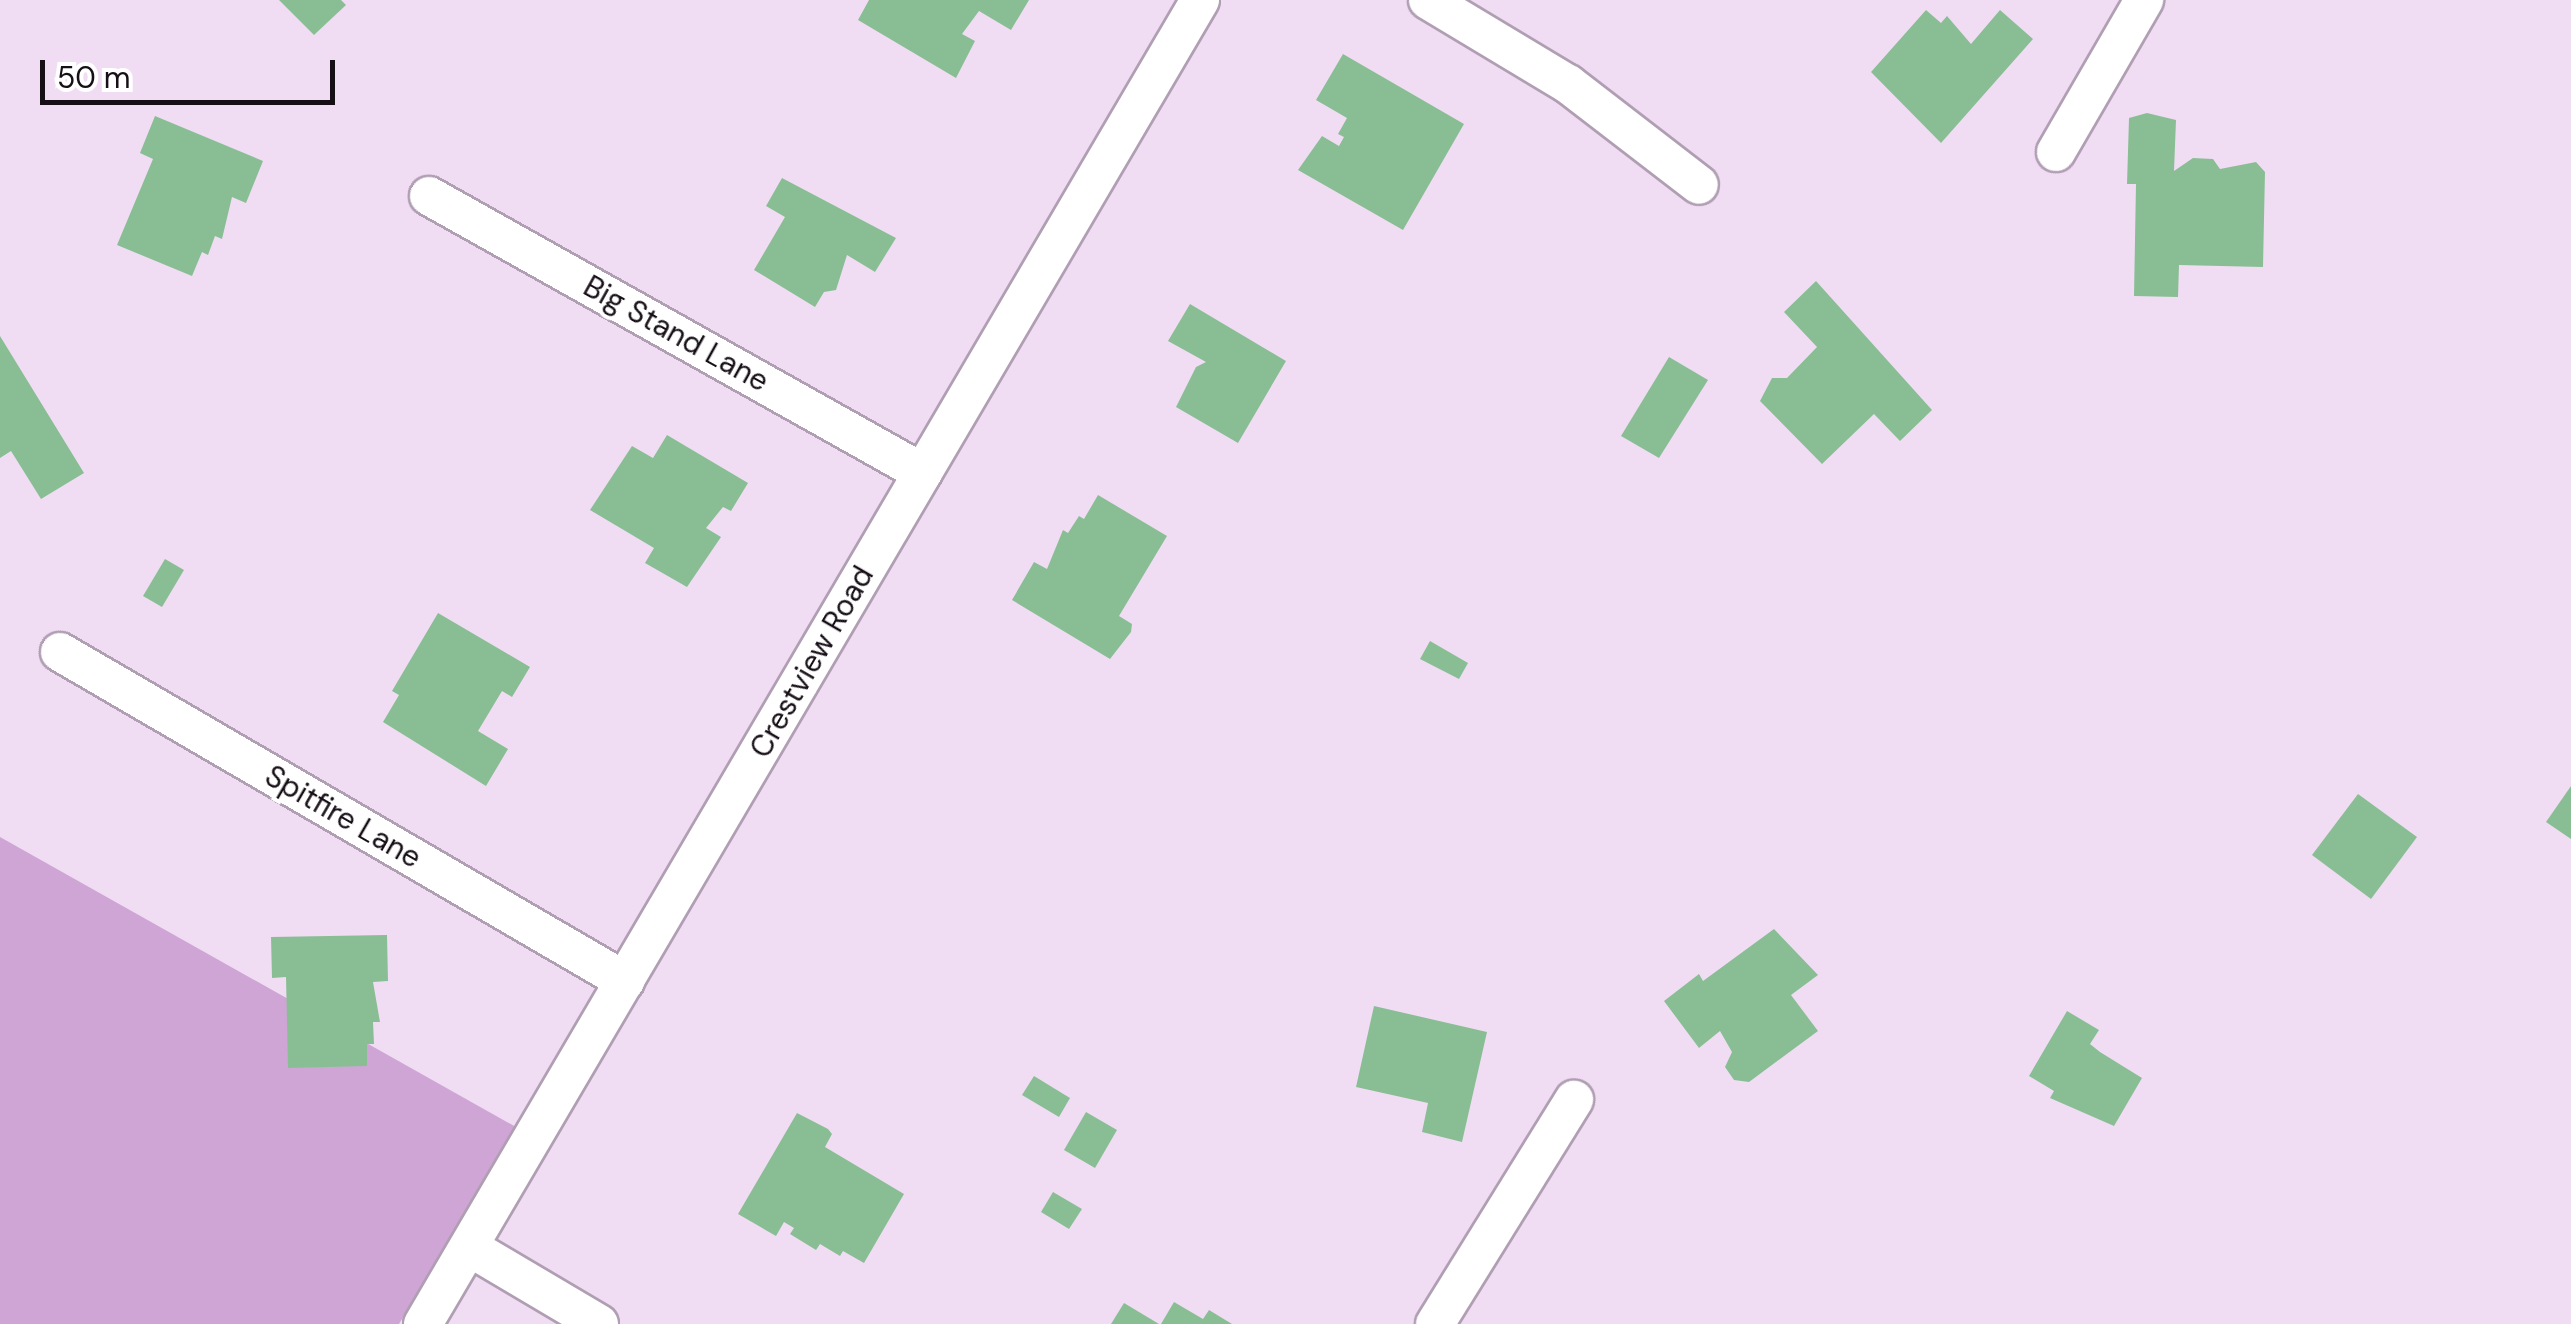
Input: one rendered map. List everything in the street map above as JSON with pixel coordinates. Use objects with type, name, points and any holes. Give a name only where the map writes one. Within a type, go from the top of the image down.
[{"type":"street","name":"Crestview Road","points":[[423,1324],[1200,0]]},
{"type":"street","points":[[1428,0],[1568,84],[1699,185]]},
{"type":"street","points":[[2056,152],[2144,0]]},
{"type":"street","name":"Big Stand Lane","points":[[429,196],[923,472]]},
{"type":"street","name":"Spitfire Lane","points":[[60,652],[625,981]]},
{"type":"street","points":[[1436,1324],[1574,1100]]},
{"type":"street","points":[[469,1247],[599,1324]]},
{"type":"shaded area","points":[[0,837],[516,1127],[399,1324],[0,1324]]},
{"type":"building","points":[[279,0],[341,0],[346,5],[314,35]]},
{"type":"building","points":[[869,0],[1029,0],[1011,30],[979,11],[962,34],[975,41],[956,78],[858,20]]},
{"type":"building","points":[[1926,10],[1941,23],[1947,16],[1971,44],[2000,10],[2033,39],[1941,143],[1871,72]]},
{"type":"building","points":[[1343,54],[1464,124],[1403,230],[1298,170],[1322,136],[1339,146],[1344,137],[1338,134],[1347,118],[1316,100]]},
{"type":"building","points":[[2147,113],[2176,120],[2174,171],[2193,158],[2213,159],[2220,169],[2256,162],[2265,172],[2263,267],[2179,265],[2178,297],[2134,296],[2136,184],[2127,184],[2129,118]]},
{"type":"building","points":[[155,116],[263,161],[246,203],[232,197],[222,239],[215,236],[208,255],[202,252],[192,276],[117,245],[153,159],[140,153]]},
{"type":"building","points":[[782,178],[896,238],[875,272],[847,255],[836,290],[824,292],[815,307],[754,270],[785,217],[766,206]]},
{"type":"building","points":[[1816,281],[1932,410],[1900,441],[1874,414],[1822,464],[1760,401],[1772,378],[1787,378],[1817,347],[1784,312]]},
{"type":"building","points":[[1190,304],[1286,361],[1238,443],[1176,407],[1196,367],[1206,362],[1168,341]]},
{"type":"building","points":[[0,336],[84,473],[41,499],[11,451],[0,458]]},
{"type":"building","points":[[1669,357],[1708,380],[1659,458],[1621,436]]},
{"type":"building","points":[[667,435],[748,483],[731,511],[723,507],[706,528],[721,537],[687,587],[645,563],[654,548],[590,510],[632,446],[653,458]]},
{"type":"building","points":[[1098,495],[1167,536],[1119,616],[1132,624],[1131,632],[1110,659],[1012,600],[1034,562],[1047,569],[1063,530],[1068,533],[1079,516],[1084,519]]},
{"type":"building","points":[[165,559],[184,570],[162,607],[143,596]]},
{"type":"building","points":[[438,613],[530,667],[512,697],[502,691],[478,731],[508,749],[486,786],[383,722],[399,695],[392,691]]},
{"type":"building","points":[[1430,641],[1468,663],[1459,679],[1420,659]]},
{"type":"building","points":[[2571,786],[2571,839],[2546,822]]},
{"type":"building","points":[[2358,794],[2417,837],[2371,899],[2312,855]]},
{"type":"building","points":[[1774,929],[1818,975],[1791,995],[1818,1031],[1749,1082],[1734,1080],[1725,1067],[1732,1052],[1720,1031],[1699,1048],[1664,1001],[1699,974],[1703,981]]},
{"type":"building","points":[[387,935],[388,981],[373,982],[380,1022],[373,1022],[374,1044],[367,1044],[367,1066],[288,1068],[286,977],[272,978],[271,937]]},
{"type":"building","points":[[1374,1006],[1487,1032],[1462,1142],[1422,1132],[1428,1103],[1356,1087]]},
{"type":"building","points":[[2067,1011],[2099,1030],[2090,1044],[2142,1078],[2114,1126],[2050,1098],[2054,1091],[2029,1076]]},
{"type":"building","points":[[1034,1076],[1070,1098],[1059,1117],[1022,1095]]},
{"type":"building","points":[[1086,1112],[1117,1130],[1095,1168],[1064,1150]]},
{"type":"building","points":[[797,1113],[828,1129],[832,1134],[825,1147],[904,1194],[864,1263],[843,1251],[840,1256],[820,1244],[816,1250],[790,1234],[794,1228],[784,1222],[776,1236],[738,1214]]},
{"type":"building","points":[[1053,1192],[1082,1209],[1069,1229],[1041,1212]]},
{"type":"building","points":[[1174,1302],[1203,1319],[1209,1310],[1232,1324],[1161,1324]]},
{"type":"building","points":[[1124,1303],[1159,1324],[1111,1324]]}]
